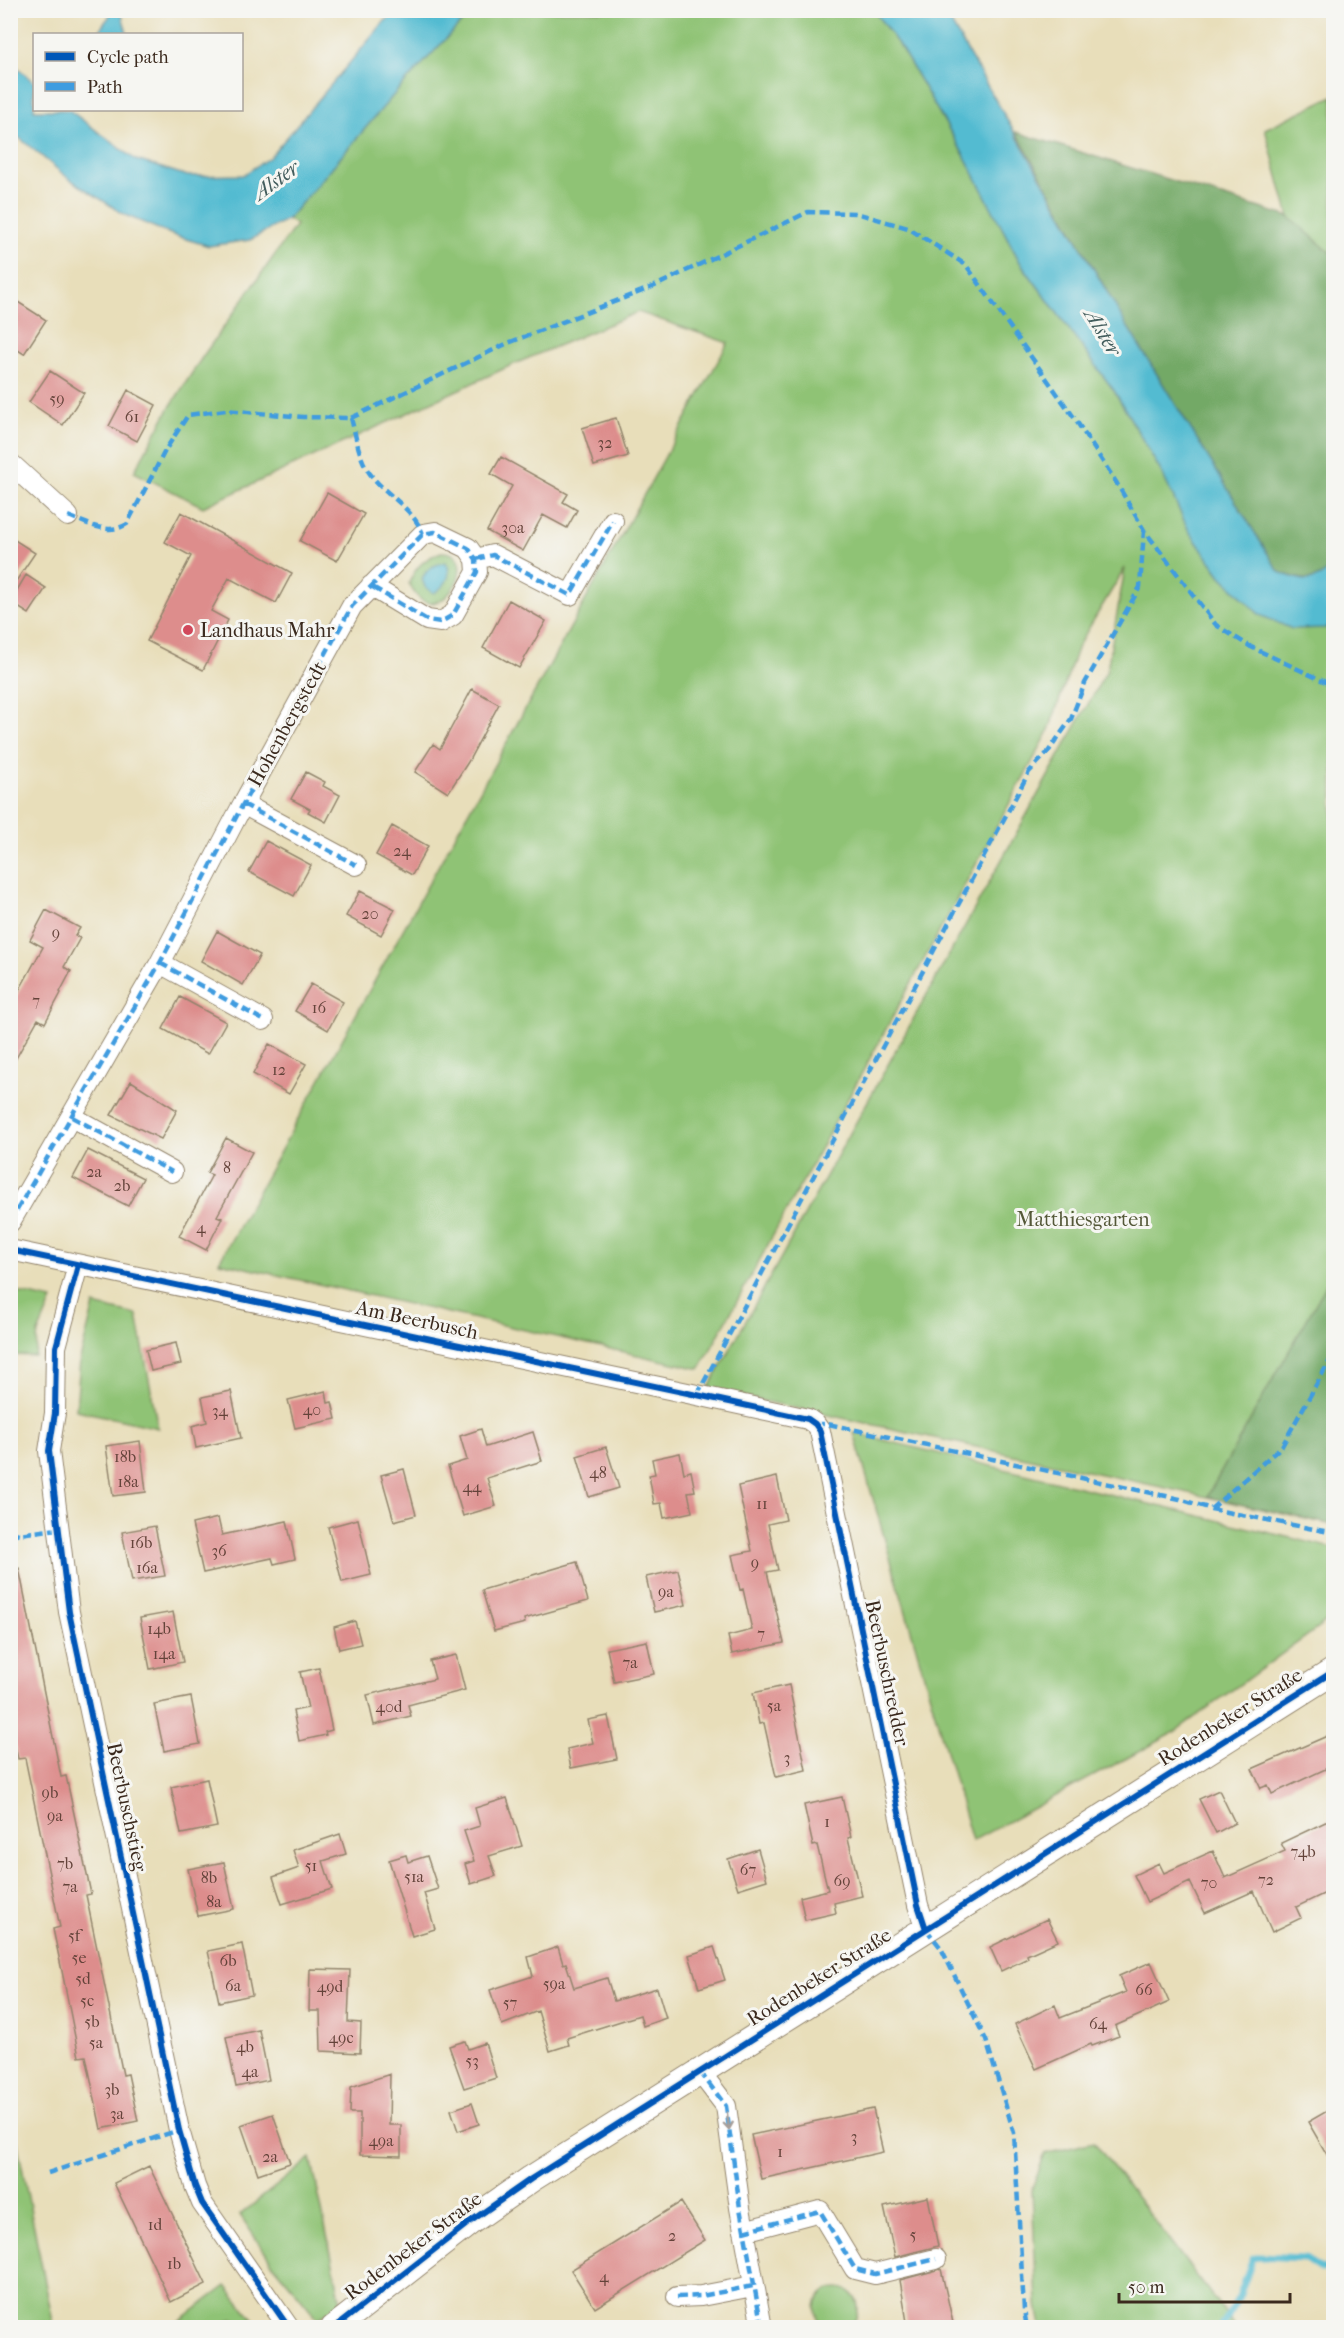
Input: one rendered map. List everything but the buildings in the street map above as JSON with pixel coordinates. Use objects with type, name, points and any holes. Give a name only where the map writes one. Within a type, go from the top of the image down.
[{"type":"street","points":[[10,463],[68,516]]},
{"type":"street","points":[[371,586],[427,620],[441,622],[453,615],[477,572],[476,559],[493,555],[570,595],[613,521]]},
{"type":"street","name":"Hohenbergstedt","points":[[10,1222],[160,963],[243,804],[352,606],[423,534],[435,532],[468,548],[476,559]]},
{"type":"street","name":"Hohenbergstedt","points":[[243,804],[356,865]]},
{"type":"street","points":[[160,963],[262,1020]]},
{"type":"street","points":[[72,1117],[172,1172]]},
{"type":"street","name":"Am Beerbusch","points":[[10,1250],[708,1397],[808,1419],[815,1424]]},
{"type":"street","name":"Beerbuschstieg","points":[[78,1265],[56,1347],[55,1413],[49,1451],[69,1612],[165,2066],[195,2186],[214,2222],[290,2328]]},
{"type":"street","name":"Beerbuschredder","points":[[815,1424],[820,1431],[918,1905],[926,1929]]},
{"type":"street","name":"Rodenbeker Straße","points":[[334,2328],[471,2222],[531,2179],[1334,1671]]},
{"type":"street","points":[[700,2072],[726,2106],[744,2231],[762,2328]]},
{"type":"street","points":[[744,2231],[820,2211],[855,2269],[874,2274],[936,2259]]},
{"type":"street","points":[[676,2297],[701,2296],[753,2286]]},
{"type":"green space","name":"Matthiesgarten","points":[[472,11],[874,11],[901,48],[963,153],[1020,262],[1115,392],[1162,473],[1189,531],[1221,576],[1260,615],[1325,628],[1333,625],[1333,1273],[1207,1497],[708,1389],[1107,670],[1125,568],[1078,646],[1048,733],[700,1369],[219,1262],[728,343],[638,312],[512,365],[203,507],[134,472],[170,407],[203,356],[296,225],[288,219],[397,91]]},
{"type":"green space","points":[[1333,96],[1333,255],[1289,217],[1265,129]]},
{"type":"green space","points":[[1016,132],[1289,217],[1333,255],[1334,566],[1327,572],[1308,580],[1279,572],[1124,321]]},
{"type":"green space","points":[[441,552],[454,555],[459,565],[458,577],[452,589],[443,599],[432,603],[420,599],[409,583],[421,564]]},
{"type":"green space","points":[[1333,1273],[1333,1525],[1207,1497]]},
{"type":"green space","points":[[11,1291],[52,1300],[38,1333],[35,1356],[11,1355],[11,1329],[16,1325],[14,1317],[11,1316]]},
{"type":"green space","points":[[94,1305],[137,1315],[158,1428],[76,1410],[80,1359]]},
{"type":"green space","points":[[854,1433],[1333,1548],[1333,1617],[1170,1735],[972,1841]]},
{"type":"green space","points":[[11,2112],[54,2327],[11,2327]]},
{"type":"green space","points":[[1094,2142],[1236,2327],[1041,2327],[1037,2305],[1032,2188],[1045,2154]]},
{"type":"green space","points":[[311,2158],[341,2302],[318,2319],[272,2263],[240,2215]]},
{"type":"green space","points":[[226,2286],[260,2327],[241,2327],[233,2319],[220,2327],[170,2328]]},
{"type":"green space","points":[[837,2288],[852,2294],[858,2309],[852,2324],[837,2330],[822,2324],[816,2309],[822,2294]]},
{"type":"water","points":[[111,11],[121,11],[127,33],[100,33]]},
{"type":"water","name":"Alster","points":[[397,11],[472,11],[397,91],[288,219],[250,240],[209,246],[173,235],[125,215],[68,178],[11,131],[11,62],[33,81],[33,111],[70,111],[136,160],[188,176],[243,175],[270,157],[384,22]]},
{"type":"water","name":"Alster","points":[[874,11],[944,11],[1124,321],[1279,572],[1308,580],[1320,576],[1333,566],[1333,625],[1325,628],[1292,629],[1260,615],[1221,576],[1189,531],[1162,473],[1115,392],[1020,262],[963,153],[901,48]]},
{"type":"water","points":[[446,562],[449,571],[447,580],[434,593],[425,587],[422,579],[431,568]]},
{"type":"waterway","points":[[1221,2328],[1239,2297],[1253,2258],[1259,2256],[1305,2258],[1321,2269],[1334,2267]]},
{"type":"marked path","points":[[68,516],[105,529],[127,524],[166,449],[188,415],[226,410],[303,417],[351,418],[508,343],[655,286],[808,212],[856,213],[908,228],[966,265],[1073,416],[1144,530],[1216,625],[1251,647],[1334,686]]},
{"type":"marked path","points":[[351,418],[358,448],[367,469],[378,483],[413,516],[423,534]]},
{"type":"marked path","points":[[476,559],[493,555],[570,595],[613,521]]},
{"type":"marked path","points":[[697,1395],[1029,772],[1048,752],[1071,719],[1085,683],[1140,587],[1144,530]]},
{"type":"marked path","points":[[10,1222],[160,963],[243,804],[352,606],[423,534],[435,532],[468,548],[476,559],[477,572],[453,615],[441,622],[427,620],[371,586]]},
{"type":"marked path","points":[[243,804],[356,865]]},
{"type":"marked path","points":[[160,963],[263,1020]]},
{"type":"marked path","points":[[72,1117],[172,1172]]},
{"type":"marked path","points":[[1211,1509],[1282,1446],[1334,1353]]},
{"type":"marked path","points":[[815,1424],[828,1424],[1180,1499],[1211,1509],[1334,1533]]},
{"type":"marked path","points":[[10,1532],[19,1534],[58,1529]]},
{"type":"marked path","points":[[926,1929],[941,1948],[986,2040],[1014,2133],[1027,2328]]},
{"type":"marked path","points":[[700,2072],[726,2106],[740,2208],[762,2328]]},
{"type":"marked path","points":[[48,2173],[179,2130]]},
{"type":"marked path","points":[[744,2231],[820,2211],[855,2269],[875,2274],[936,2259]]},
{"type":"marked path","points":[[677,2297],[701,2296],[753,2286]]},
{"type":"cycle path","points":[[10,1250],[697,1395],[808,1419],[815,1424],[820,1431],[918,1905],[926,1929]]},
{"type":"cycle path","points":[[78,1265],[56,1347],[55,1413],[49,1451],[69,1612],[179,2130],[195,2186],[202,2203],[289,2328]]},
{"type":"cycle path","points":[[334,2328],[471,2221],[531,2179],[1334,1671]]},
{"type":"place","name":"Landhaus Mahr","points":[[188,630]]}]
